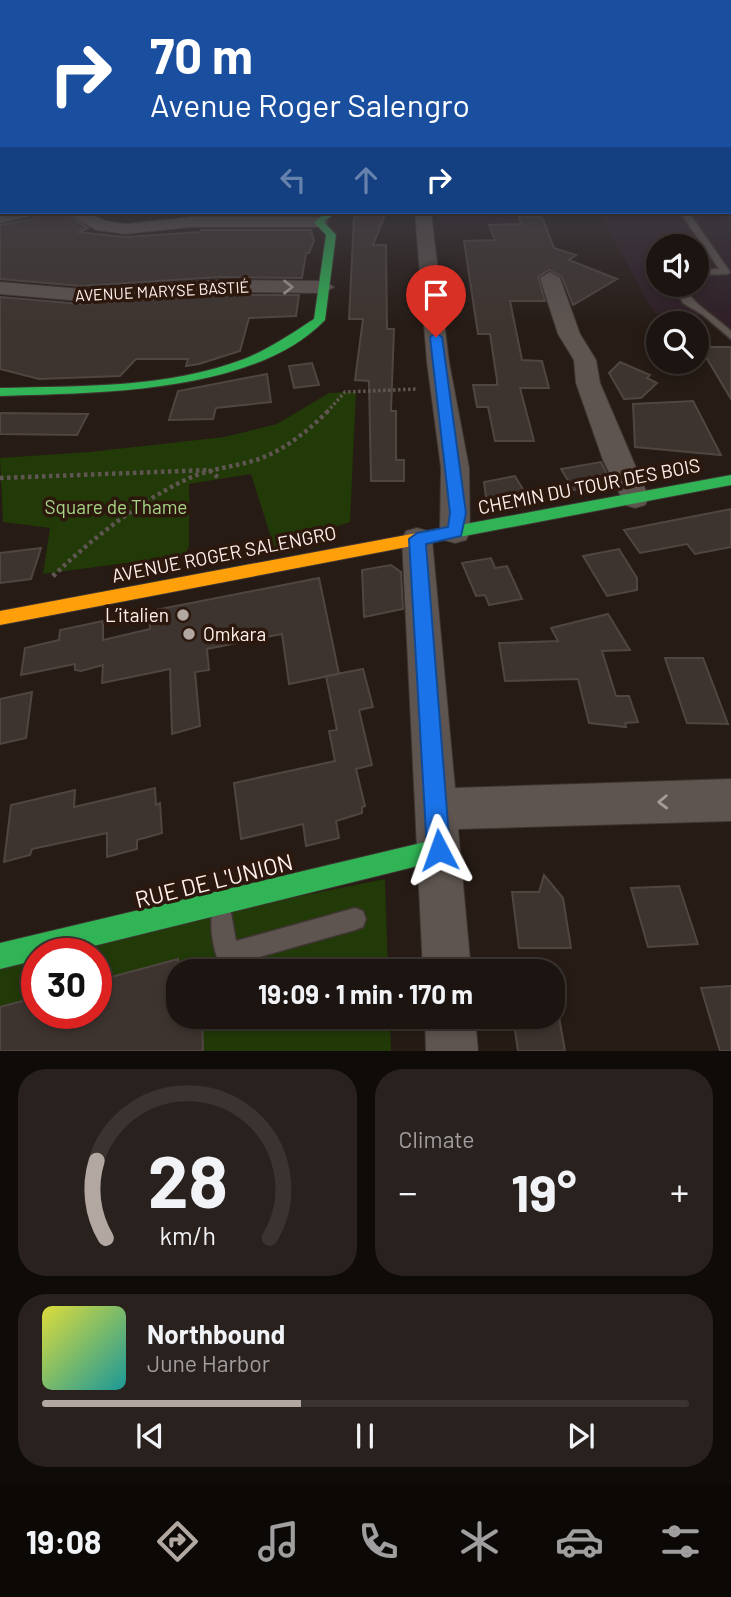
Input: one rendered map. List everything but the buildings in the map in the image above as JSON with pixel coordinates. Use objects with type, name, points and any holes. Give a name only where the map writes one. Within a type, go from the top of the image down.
[{"type":"street","points":[[0,392],[142,383],[192,376],[273,353],[309,332],[319,320],[330,230]]},
{"type":"street","points":[[425,230],[438,362],[455,473],[458,513],[455,532]]},
{"type":"street","points":[[550,278],[569,334],[585,360],[588,383],[617,460],[635,498]]},
{"type":"street","name":"AVENUE MARYSE BASTIÉ","points":[[0,288],[81,295],[198,287],[324,287]]},
{"type":"street","name":"CHEMIN DU TOUR DES BOIS","points":[[455,532],[731,480]]},
{"type":"street","name":"AVENUE ROGER SALENGRO","points":[[0,618],[455,532]]},
{"type":"street","points":[[417,539],[446,959]]},
{"type":"street","points":[[437,829],[731,800]]},
{"type":"street","name":"RUE DE L'UNION","points":[[0,956],[221,903],[437,829]]},
{"type":"street","points":[[451,1029],[452,1051]]},
{"type":"lane","points":[[709,248],[726,272],[709,272]]},
{"type":"lane","points":[[684,297],[731,336]]},
{"type":"lane","points":[[221,903],[227,955],[355,919]]},
{"type":"path","points":[[0,478],[209,470],[260,458],[298,439],[345,392],[414,392],[421,387]]},
{"type":"path","points":[[209,470],[220,479]]},
{"type":"path","points":[[49,581],[72,558],[144,503],[209,470]]},
{"type":"shaded area","points":[[608,230],[730,230],[731,343],[709,320],[709,311],[653,311]]},
{"type":"green space","name":"Square de Thame","points":[[356,392],[350,522],[274,547],[251,474],[189,484],[189,545],[186,555],[43,574],[50,528],[3,522],[0,458],[89,452],[224,437],[277,424],[329,393]]},
{"type":"green space","points":[[385,879],[388,959],[166,959],[166,1029],[390,1029],[391,1051],[0,1051],[0,956],[21,952],[21,1029],[112,1029],[112,938],[90,938]]},
{"type":"traffic: fast","points":[[0,392],[83,390],[168,382],[209,374],[248,361],[285,344],[319,320],[331,235],[326,230]]},
{"type":"traffic: fast","points":[[433,536],[731,480]]},
{"type":"traffic: fast","points":[[0,956],[438,850]]},
{"type":"traffic: slow","points":[[0,618],[433,536]]},
{"type":"place","name":"L’italien","points":[[183,615]]},
{"type":"place","name":"Omkara","points":[[189,634]]},
{"type":"route","points":[[436,337],[458,513],[455,532],[417,539],[439,850]]}]
